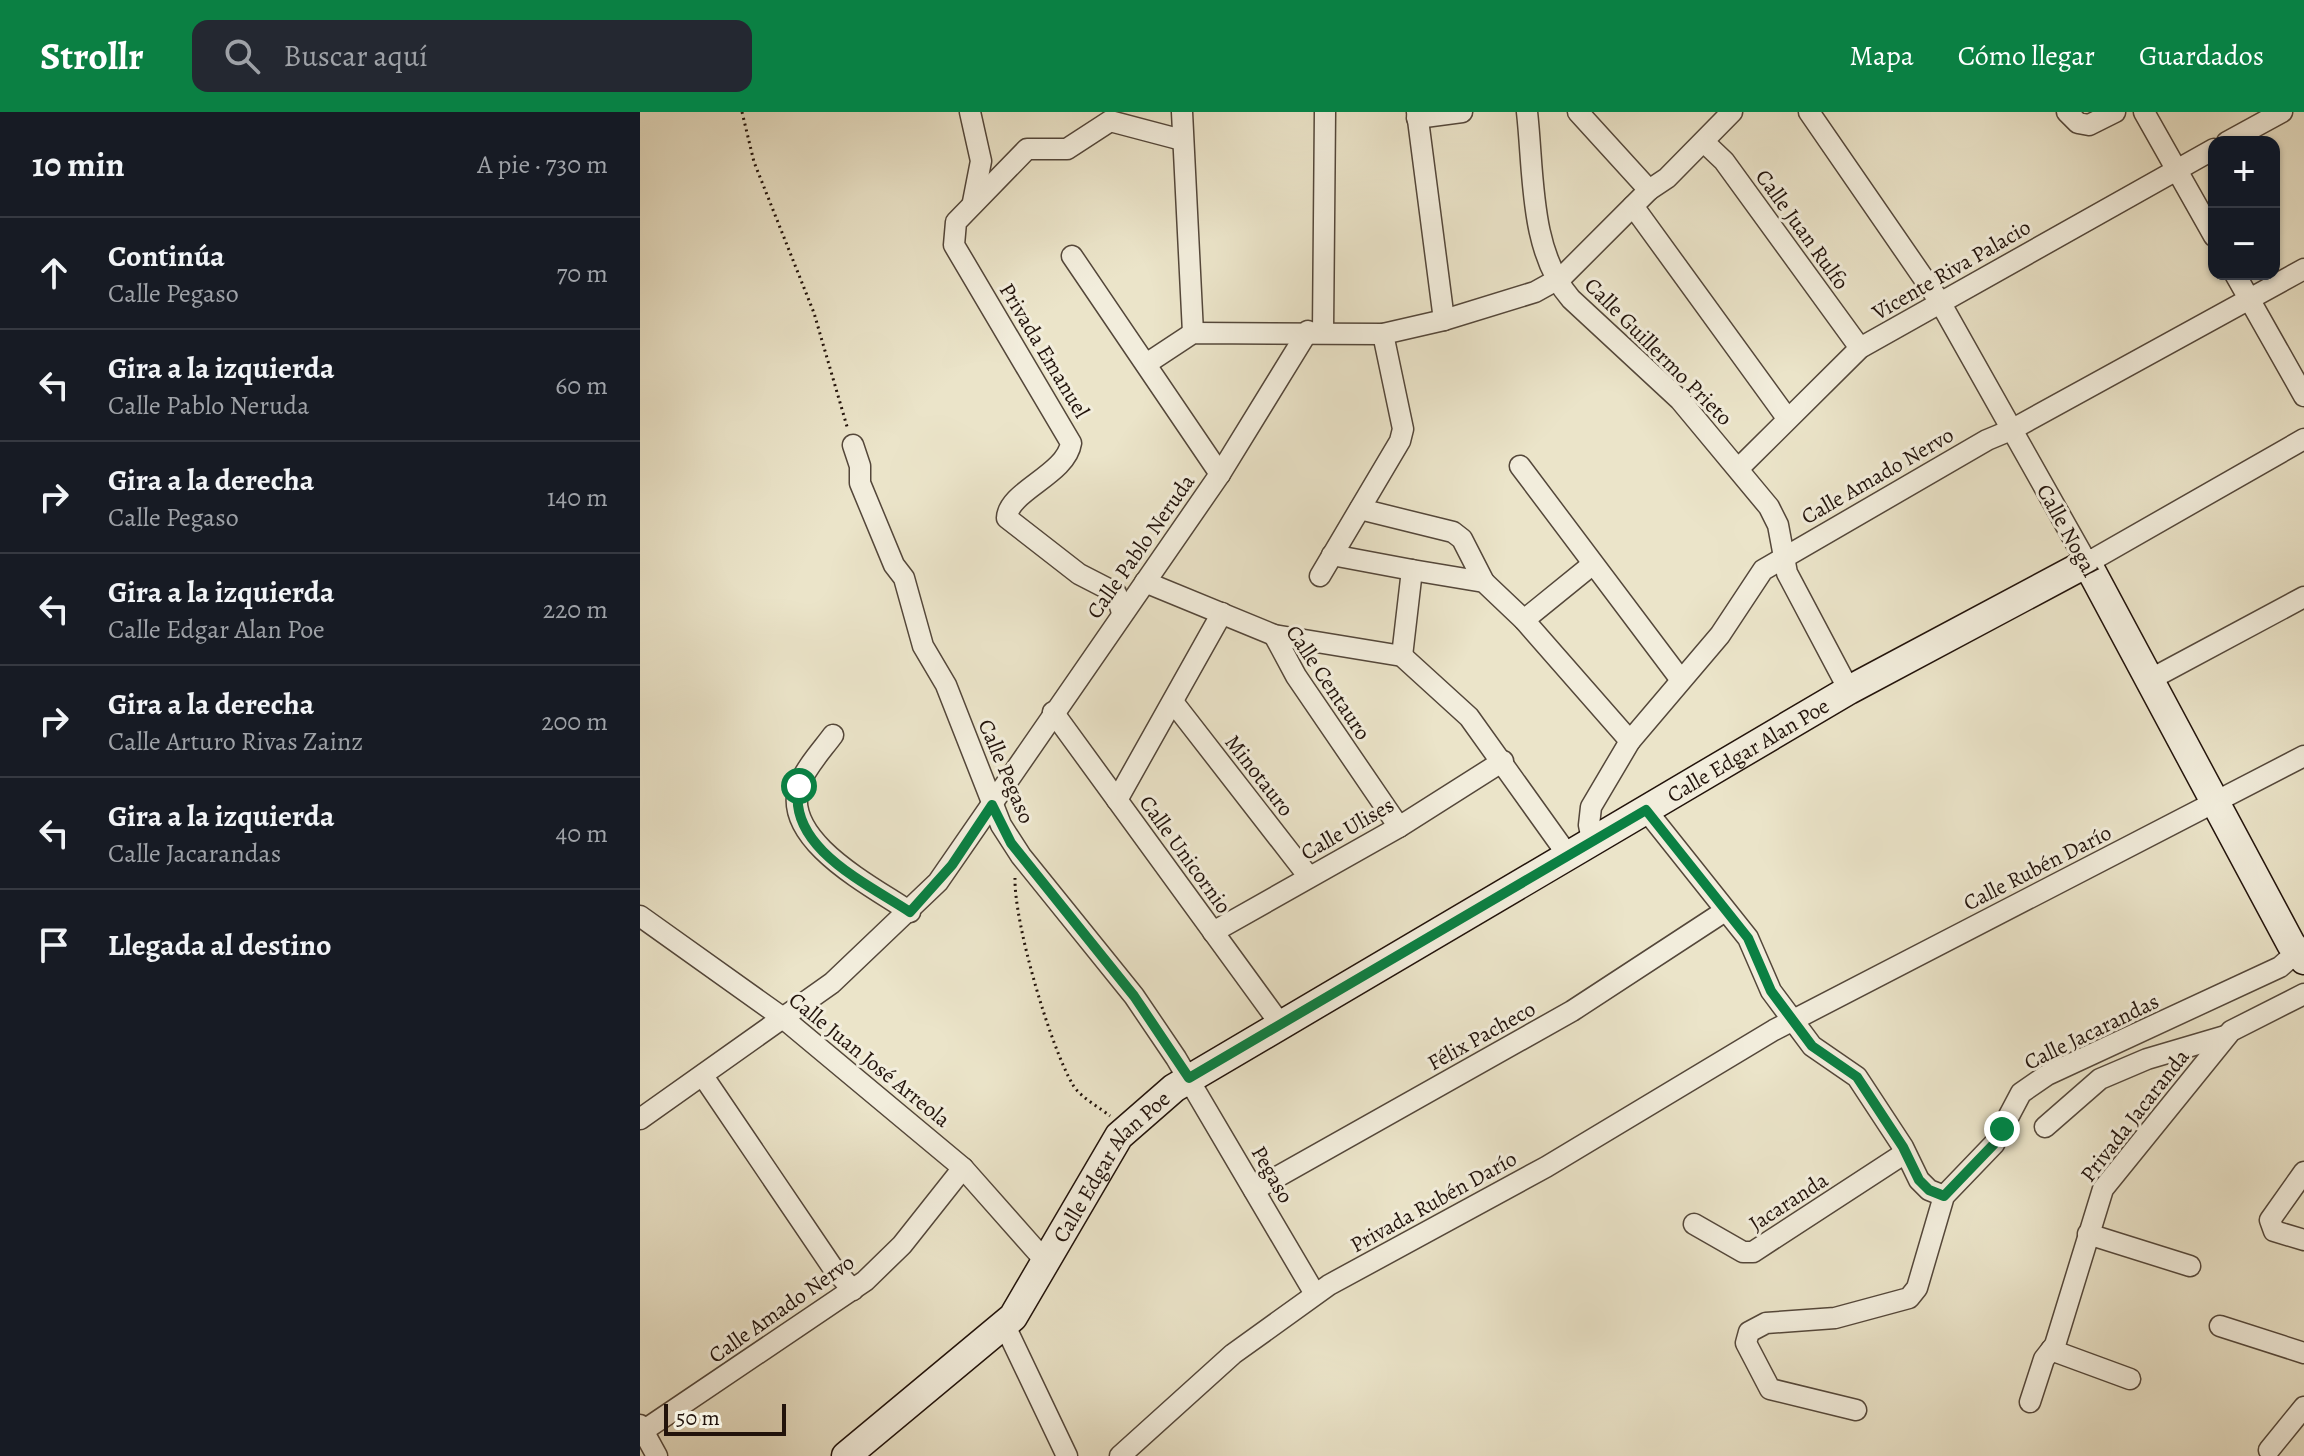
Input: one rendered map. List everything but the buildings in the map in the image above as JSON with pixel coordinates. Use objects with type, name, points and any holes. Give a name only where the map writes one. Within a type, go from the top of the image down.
[{"type":"street","points":[[970,112],[981,161],[972,205]]},
{"type":"street","points":[[1182,112],[1193,333]]},
{"type":"street","points":[[1316,331],[1325,112]]},
{"type":"street","points":[[1444,320],[1417,115],[1462,112]]},
{"type":"street","name":"Calle Guillermo Prieto","points":[[1527,112],[1542,245],[1557,281],[1571,299],[1680,400],[1739,468],[1773,515],[1783,557],[1849,690]]},
{"type":"street","points":[[1578,112],[1649,190]]},
{"type":"street","points":[[1146,364],[1193,333],[1316,331],[1383,334],[1444,320],[1535,292],[1557,281],[1732,112]]},
{"type":"street","name":"Calle Nogal","points":[[1809,112],[1940,302],[2151,679],[2300,956]]},
{"type":"street","points":[[2067,112],[2078,123],[2089,125],[2115,112]]},
{"type":"street","points":[[2144,112],[2208,225]]},
{"type":"street","points":[[2238,136],[2282,112]]},
{"type":"street","points":[[1109,116],[1182,140]]},
{"type":"street","name":"Privada Emanuel","points":[[1109,116],[1067,149],[1027,149],[956,222],[954,245],[1071,443],[1068,454],[1054,469],[1010,506],[1007,518],[1079,574],[1116,593],[1122,613]]},
{"type":"street","name":"Calle Juan Rulfo","points":[[1704,142],[1724,161],[1860,348]]},
{"type":"street","name":"Vicente Riva Palacio","points":[[1739,468],[1860,348],[2208,152]]},
{"type":"street","points":[[1633,206],[1787,418]]},
{"type":"street","points":[[1072,256],[1220,474]]},
{"type":"street","name":"Calle Amado Nervo","points":[[1592,840],[1589,825],[1591,807],[1630,741],[1720,635],[1763,570],[1987,440],[2011,430],[2304,269]]},
{"type":"street","points":[[2238,280],[2304,396]]},
{"type":"street","name":"Calle Pablo Neruda","points":[[640,1119],[832,983],[910,912],[952,865],[1053,712],[1316,331]]},
{"type":"street","points":[[1320,576],[1400,441],[1403,429],[1383,334]]},
{"type":"street","name":"Calle Edgar Alan Poe","points":[[846,1456],[1005,1326],[1021,1308],[1048,1264],[1126,1127],[1189,1078],[1849,690],[2087,563],[2304,439]]},
{"type":"street","name":"Calle Pegaso","points":[[853,445],[860,466],[860,483],[894,565],[904,578],[919,638],[946,685],[992,805],[1021,856],[1134,996],[1189,1078]]},
{"type":"street","points":[[1520,466],[1681,680]]},
{"type":"street","points":[[1360,509],[1453,532],[1462,539],[1484,582],[1524,620],[1630,741]]},
{"type":"street","points":[[1332,555],[1484,582]]},
{"type":"street","points":[[1524,620],[1593,564]]},
{"type":"street","points":[[1402,656],[1412,570]]},
{"type":"street","name":"Calle Centauro","points":[[1145,582],[1274,635],[1296,676],[1399,827]]},
{"type":"street","points":[[2151,679],[2304,597]]},
{"type":"street","points":[[1117,800],[1222,613]]},
{"type":"street","points":[[1274,635],[1402,656],[1469,717],[1567,854]]},
{"type":"street","name":"Minotauro","points":[[1173,702],[1309,877]]},
{"type":"street","name":"Calle Unicornio","points":[[1053,712],[1281,1025]]},
{"type":"street","points":[[833,735],[799,786],[796,796],[801,821],[813,841],[833,860],[910,912]]},
{"type":"street","name":"Calle Rubén Darío","points":[[1793,1020],[2304,756]]},
{"type":"street","name":"Calle Ulises","points":[[1213,932],[1399,827],[1503,761]]},
{"type":"street","points":[[1646,810],[1752,945],[1771,991],[1815,1049],[1857,1077],[1924,1186],[1944,1196],[1917,1288],[1909,1298],[1835,1318],[1766,1323],[1753,1328],[1746,1338],[1748,1350],[1770,1389],[1856,1410]]},
{"type":"street","name":"Félix Pacheco","points":[[1254,1190],[1572,1011],[1725,911]]},
{"type":"street","name":"Calle Juan José Arreola","points":[[640,916],[783,1018],[963,1168],[1048,1264]]},
{"type":"street","name":"Calle Jacarandas","points":[[1944,1196],[1994,1144],[2017,1098],[2033,1084],[2300,956]]},
{"type":"street","name":"Privada Jacaranda","points":[[2030,1402],[2044,1359],[2051,1350],[2103,1189],[2225,1036],[2304,994]]},
{"type":"street","name":"Privada Rubén Darío","points":[[1120,1456],[1233,1354],[1315,1294],[1546,1167],[1793,1020]]},
{"type":"street","points":[[2045,1127],[2100,1079],[2147,1059],[2225,1036]]},
{"type":"street","points":[[703,1076],[833,1268],[853,1290]]},
{"type":"street","name":"Pegaso","points":[[1189,1078],[1315,1294]]},
{"type":"street","name":"Jacaranda","points":[[1694,1224],[1743,1252],[1753,1252],[1905,1153]]},
{"type":"street","name":"Calle Amado Nervo","points":[[641,1430],[853,1290],[902,1245],[963,1168]]},
{"type":"street","points":[[2304,1172],[2272,1214],[2270,1226],[2279,1233],[2304,1240]]},
{"type":"street","points":[[2088,1234],[2190,1266]]},
{"type":"street","points":[[1005,1326],[1067,1456]]},
{"type":"street","points":[[2220,1326],[2304,1353]]},
{"type":"street","points":[[2051,1350],[2130,1379]]},
{"type":"street","points":[[2269,1450],[2304,1407]]},
{"type":"street","points":[[641,1430],[657,1456]]},
{"type":"path","points":[[742,112],[754,162],[814,313],[853,445]]},
{"type":"path","points":[[1021,856],[1015,874],[1016,900],[1049,1025],[1079,1092],[1126,1127]]},
{"type":"route","points":[[799,786],[797,806],[805,830],[813,841],[833,860],[910,912],[952,865],[992,805],[1011,843],[1068,909],[1134,996],[1189,1078],[1646,810],[1748,938],[1771,991],[1812,1046],[1860,1081],[1924,1186],[1944,1196],[1994,1144],[2002,1129]]}]
